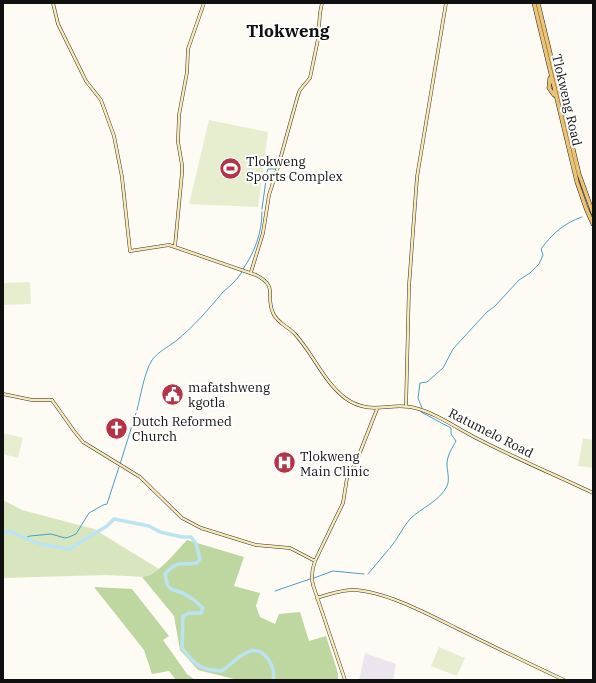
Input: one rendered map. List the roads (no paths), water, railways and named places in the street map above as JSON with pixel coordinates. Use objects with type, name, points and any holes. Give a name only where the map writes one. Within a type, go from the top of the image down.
[{"type":"main road","name":"Tlokweng Road","points":[[534,3],[550,70],[550,88],[557,101],[577,182],[593,224]]},
{"type":"main road","name":"Tlokweng Road","points":[[538,3],[579,174],[593,213]]},
{"type":"street","name":"Ratumelo Road","points":[[53,3],[58,24],[86,81],[101,100],[114,136],[122,177],[130,251],[162,245],[175,246],[251,272],[263,278],[270,289],[271,307],[274,316],[282,324],[294,332],[335,388],[346,398],[370,408],[377,409],[406,406],[421,410],[476,438],[593,493]]},
{"type":"street","points":[[175,246],[182,172],[178,142],[180,115],[188,72],[188,49],[204,3]]},
{"type":"street","points":[[251,272],[263,233],[269,195],[298,95],[300,90],[310,78],[318,39],[319,17],[322,3]]},
{"type":"street","points":[[406,406],[409,286],[417,177],[446,3]]},
{"type":"street","points":[[3,394],[32,400],[52,400],[74,431],[84,442],[140,478],[174,511],[192,524],[256,545],[290,548],[315,561]]},
{"type":"street","points":[[370,408],[375,415]]},
{"type":"street","points":[[345,680],[311,577],[315,561],[345,499],[347,478],[357,460],[377,409]]},
{"type":"street","points":[[317,598],[338,592],[354,590],[382,596],[410,606],[564,680]]},
{"type":"waterway","points":[[262,209],[267,172],[268,169],[275,169]]},
{"type":"waterway","points":[[243,269],[257,242],[261,227],[262,212]]},
{"type":"waterway","points":[[422,408],[418,398],[420,383],[427,382],[443,368],[453,349],[474,326],[519,280],[530,273],[539,264],[543,255],[541,249],[550,239],[564,226],[582,217]]},
{"type":"waterway","points":[[137,410],[145,378],[152,360],[189,330],[242,272]]},
{"type":"waterway","points":[[390,548],[410,519],[440,496],[448,484],[447,461],[456,441],[451,434],[451,428],[421,411]]},
{"type":"waterway","points":[[120,464],[136,413]]},
{"type":"waterway","points":[[25,538],[30,536],[51,534],[65,538],[76,534],[89,513],[107,504],[119,467]]},
{"type":"waterway","points":[[3,534],[9,531],[40,544],[69,549],[107,526],[114,519],[149,526],[160,532],[182,537],[191,537],[196,543],[200,559],[197,563],[173,566],[165,574],[167,584],[171,589],[183,593],[203,608],[201,613],[189,613],[183,616],[182,648],[198,666],[222,671],[245,653],[251,651],[262,653],[271,664],[274,672],[273,680]]},
{"type":"waterway","points":[[368,574],[389,549]]},
{"type":"waterway","points":[[314,578],[333,571],[364,574]]},
{"type":"waterway","points":[[275,591],[310,579]]},
{"type":"place","name":"Tlokweng Sports Complex","points":[[231,168]]},
{"type":"place","name":"mafatshweng kgotla","points":[[173,394]]},
{"type":"place","name":"Dutch Reformed Church","points":[[116,428]]},
{"type":"place","name":"Tlokweng Main Clinic","points":[[284,463]]},
{"type":"district","name":"Tlokweng","points":[[288,31]]}]
